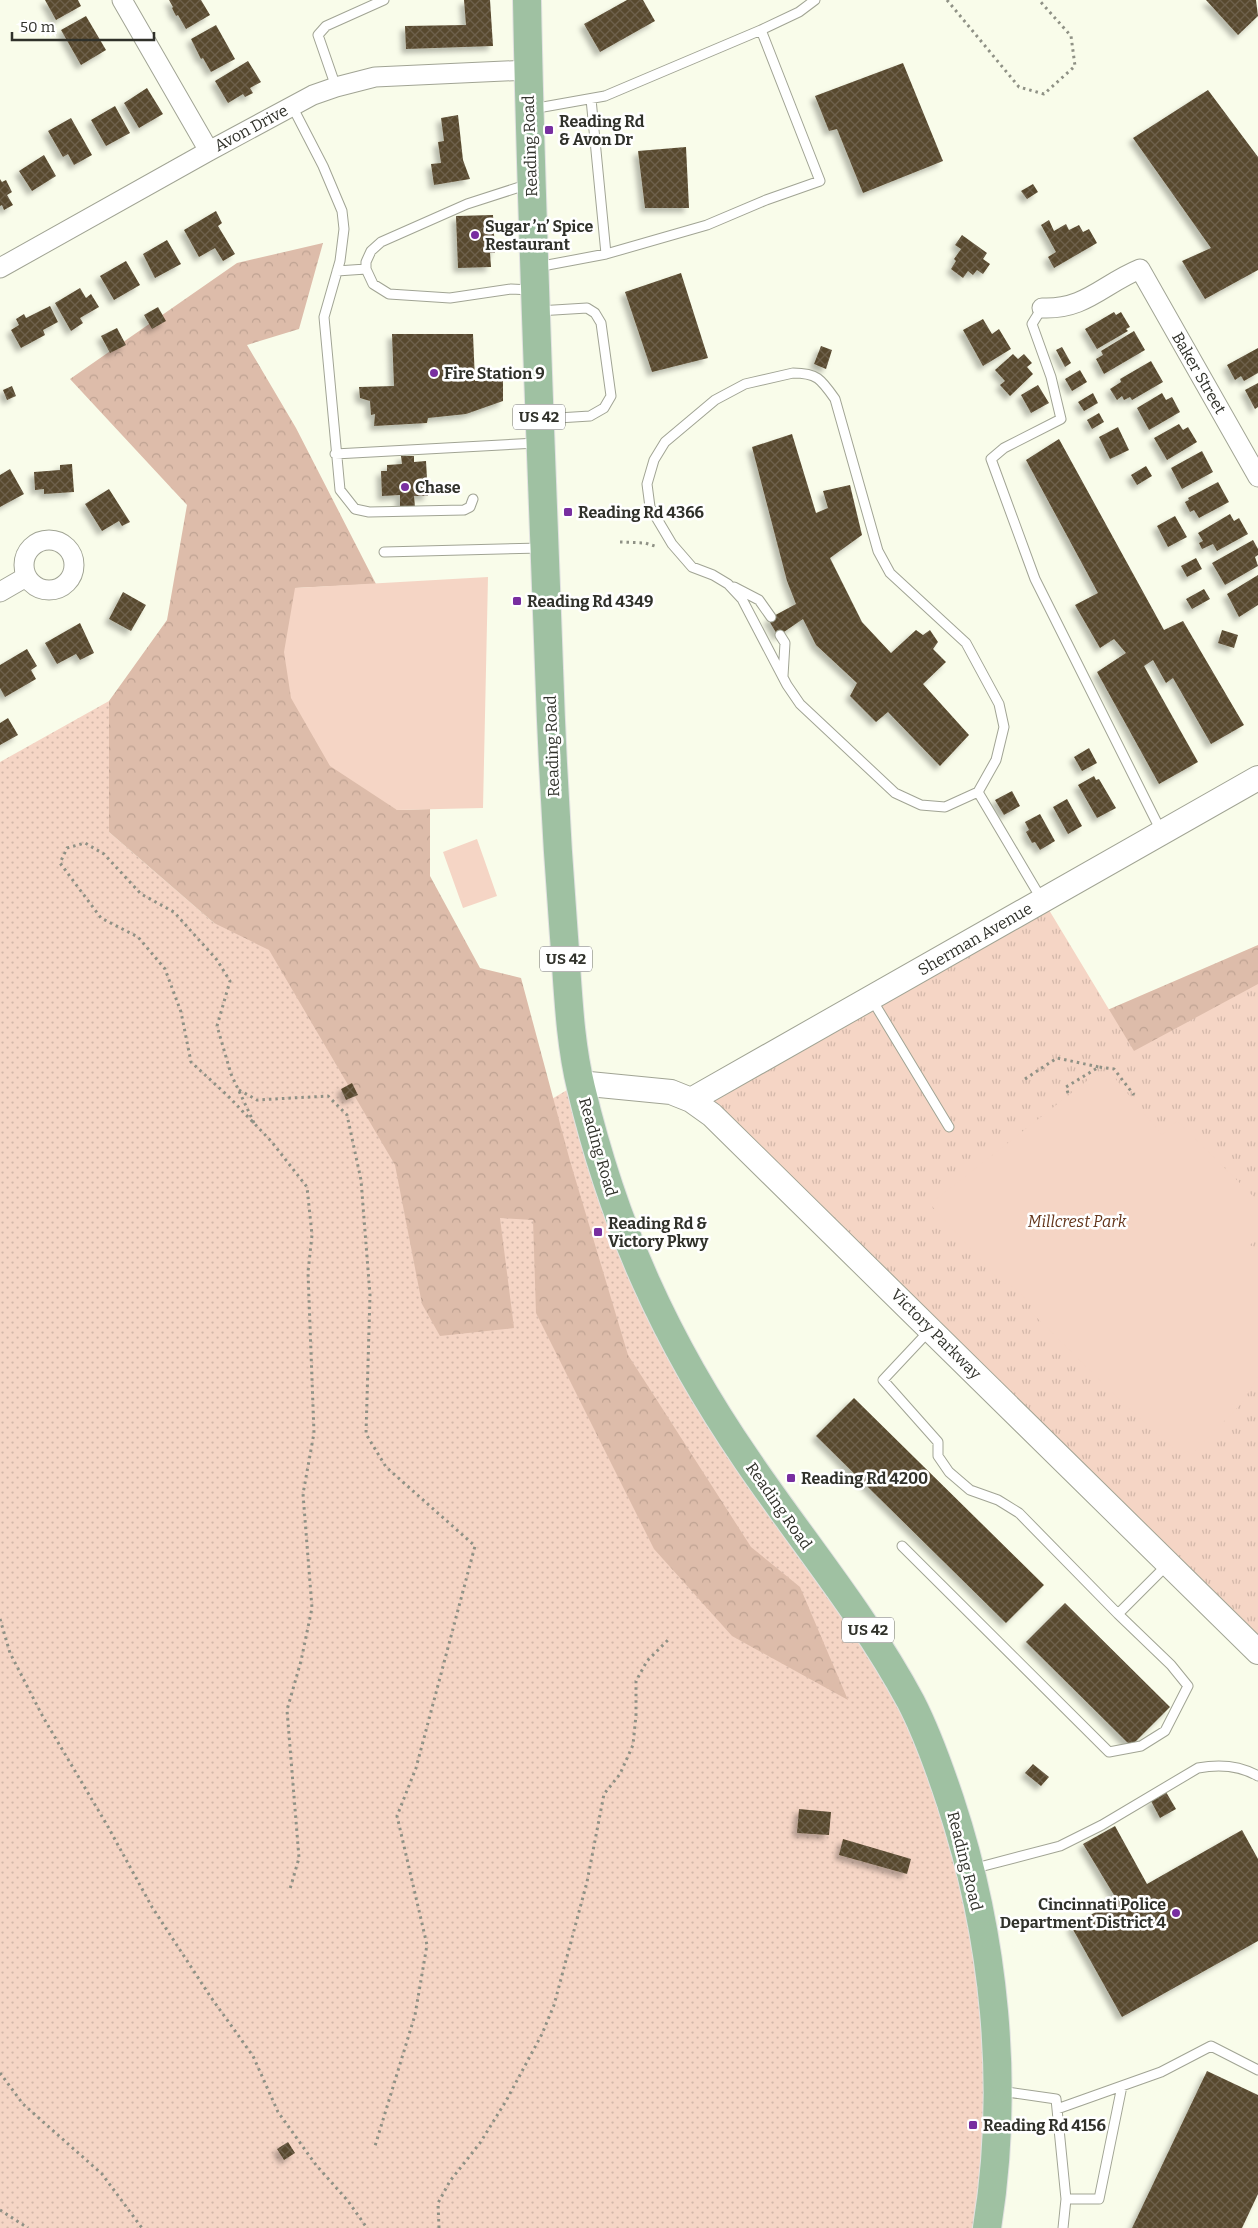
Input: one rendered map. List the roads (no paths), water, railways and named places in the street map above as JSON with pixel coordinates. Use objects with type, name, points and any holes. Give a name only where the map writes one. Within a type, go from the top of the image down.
[{"type":"main road","name":"Reading Road","points":[[526,0],[544,548],[556,824],[571,1032],[579,1083],[602,1166],[630,1249],[670,1336],[743,1455],[791,1524],[846,1596],[884,1654],[915,1710],[939,1767],[962,1839],[969,1870],[986,1950],[993,2008],[998,2090],[996,2167],[987,2228]]},
{"type":"street","points":[[122,0],[208,151]]},
{"type":"street","name":"Avon Drive","points":[[0,268],[208,151],[292,106],[336,86],[375,77],[528,70]]},
{"type":"street","name":"Baker Street","points":[[1042,308],[1072,306],[1140,270],[1258,477]]},
{"type":"street","points":[[0,592],[26,577]]},
{"type":"street","name":"Sherman Avenue","points":[[691,1100],[1258,778]]},
{"type":"street","name":"Victory Parkway","points":[[579,1083],[671,1092],[691,1100],[730,1131],[1258,1652]]},
{"type":"lane","points":[[336,86],[318,35],[326,26],[384,0]]},
{"type":"lane","points":[[529,110],[605,96],[761,30],[799,12],[816,0]]},
{"type":"lane","points":[[535,290],[606,254],[707,225],[766,200],[820,181],[761,30]]},
{"type":"lane","points":[[591,99],[606,254]]},
{"type":"lane","points":[[292,106],[323,166],[342,211],[344,229],[337,272],[324,317],[340,490],[355,509],[369,512],[464,510],[470,507],[473,499]]},
{"type":"lane","points":[[336,454],[540,431],[590,416],[604,408],[611,396],[602,323],[595,313],[587,308],[535,290],[511,290],[450,298],[389,294],[373,284],[366,269],[366,262],[370,251],[381,242],[467,204],[532,183]]},
{"type":"lane","points":[[337,272],[366,269]]},
{"type":"lane","points":[[1042,308],[1032,324],[1051,377],[1061,419],[1004,448],[991,459],[1034,579],[1161,833]]},
{"type":"lane","points":[[728,584],[742,599],[800,704],[895,793],[921,805],[945,807],[978,792],[996,760],[1004,727],[999,704],[966,643],[890,573],[878,551],[835,399],[824,383],[809,373],[792,373],[745,384],[715,400],[665,442],[654,460],[647,484],[650,507],[672,544],[692,567],[713,575],[759,600],[771,618]]},
{"type":"lane","points":[[384,552],[544,548]]},
{"type":"lane","points":[[780,635],[785,643],[783,676]]},
{"type":"lane","points":[[978,792],[1042,900]]},
{"type":"lane","points":[[871,998],[949,1127]]},
{"type":"lane","points":[[902,1546],[1109,1752],[1141,1746],[1165,1731],[1188,1686],[1171,1665],[1019,1513],[998,1500],[970,1490],[949,1472],[938,1456],[938,1442],[884,1380],[931,1329]]},
{"type":"lane","points":[[1118,1614],[1168,1564]]},
{"type":"lane","points":[[969,1870],[1060,1846],[1102,1825],[1198,1768],[1216,1764],[1235,1767],[1258,1776]]},
{"type":"lane","points":[[1058,2110],[1160,2072],[1211,2046],[1258,2070]]},
{"type":"lane","points":[[1066,2199],[1099,2199],[1122,2086]]},
{"type":"lane","points":[[998,2090],[1056,2099],[1066,2199],[1062,2228]]},
{"type":"place","name":"Reading Rd & Avon Dr","points":[[549,130]]},
{"type":"place","name":"Sugar ’n’ Spice Restaurant","points":[[475,235]]},
{"type":"place","name":"Fire Station 9","points":[[434,373]]},
{"type":"place","name":"Chase","points":[[405,487]]},
{"type":"place","name":"Reading Rd 4366","points":[[568,512]]},
{"type":"place","name":"Reading Rd 4349","points":[[517,601]]},
{"type":"place","name":"Reading Rd & Victory Pkwy","points":[[598,1232]]},
{"type":"place","name":"Reading Rd 4200","points":[[791,1478]]},
{"type":"place","name":"Cincinnati Police Department District 4","points":[[1176,1913]]},
{"type":"place","name":"Reading Rd 4156","points":[[973,2125]]},
{"type":"park label","name":"Millcrest Park","points":[[1077,1221]]}]
